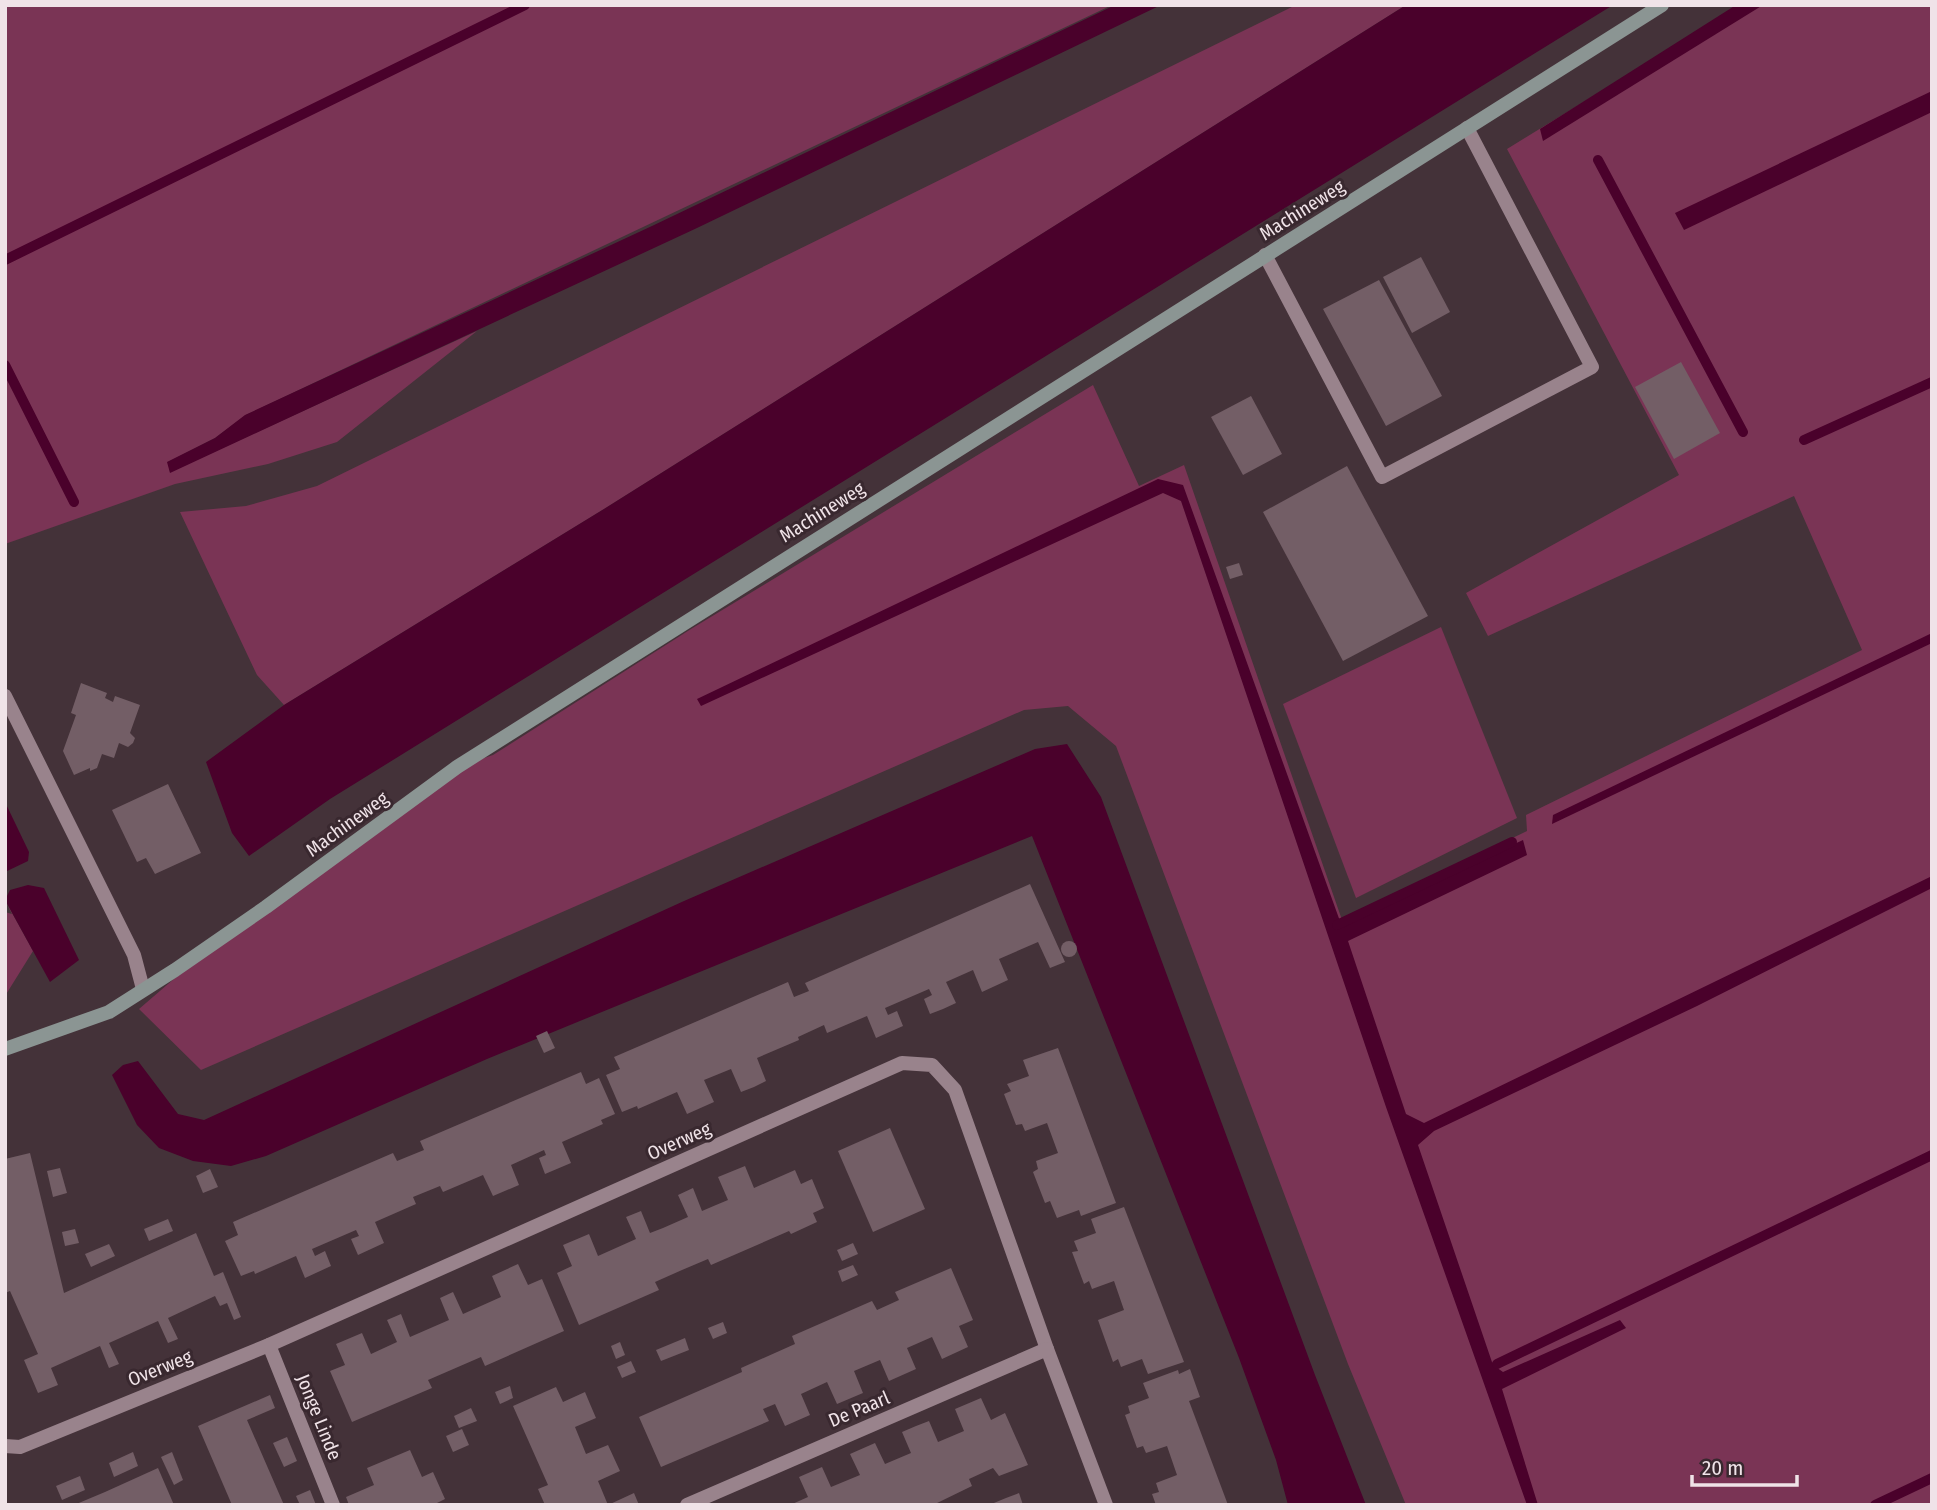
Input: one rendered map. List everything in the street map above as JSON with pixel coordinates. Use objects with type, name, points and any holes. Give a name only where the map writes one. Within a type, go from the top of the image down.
[{"type":"street","name":"Machineweg","points":[[5,1049],[109,1012],[266,906],[457,767],[1661,5]]},
{"type":"street","points":[[1265,256],[1382,477],[1592,367],[1467,128]]},
{"type":"street","points":[[5,696],[134,955],[143,989]]},
{"type":"street","name":"Overweg","points":[[5,1446],[20,1447],[269,1345],[902,1063],[932,1065],[955,1090],[1047,1349],[1106,1505]]},
{"type":"street","name":"Jonge Linde","points":[[269,1345],[333,1505]]},
{"type":"street","name":"De Paarl","points":[[687,1505],[1047,1349]]},
{"type":"shaded area","points":[[5,5],[1112,5],[246,415],[215,438],[168,462],[170,472],[477,331],[337,442],[268,464],[175,484],[5,544]]},
{"type":"shaded area","points":[[1115,5],[1161,5],[697,228],[170,473],[167,462],[215,438],[245,415],[652,226]]},
{"type":"shaded area","points":[[1296,5],[1406,5],[604,509],[284,705],[257,675],[180,512],[246,506],[317,486]]},
{"type":"shaded area","points":[[1406,5],[1613,5],[330,799],[249,856],[232,833],[206,762],[284,705],[604,509]]},
{"type":"shaded area","points":[[1736,5],[1763,5],[1543,141],[1540,129]]},
{"type":"shaded area","points":[[1742,5],[1932,5],[1932,1505],[1406,1505],[1348,1364],[1116,746],[1068,706],[1024,710],[201,1070],[139,1009],[175,978],[457,767],[493,755],[691,629],[1093,385],[1139,486],[1184,465],[1342,920],[1527,831],[1526,815],[1862,650],[1794,496],[1488,636],[1466,593],[1679,475],[1507,149]]},
{"type":"shaded area","points":[[1932,91],[1932,112],[1684,230],[1675,213]]},
{"type":"shaded area","points":[[1158,479],[1183,485],[1341,924],[1523,840],[1527,855],[1348,941],[1406,1114],[1424,1123],[1932,876],[1932,888],[1697,1006],[1434,1131],[1418,1145],[1493,1365],[1503,1372],[1620,1320],[1626,1328],[1502,1389],[1538,1505],[1527,1505],[1386,1107],[1181,501],[1163,493],[701,706],[697,699]]},
{"type":"shaded area","points":[[1441,627],[1517,818],[1356,898],[1283,704]]},
{"type":"shaded area","points":[[1932,633],[1932,643],[1552,824],[1553,815]]},
{"type":"shaded area","points":[[1067,744],[1101,797],[1315,1375],[1366,1505],[1288,1505],[1276,1460],[1239,1358],[1032,836],[487,1059],[266,1156],[231,1166],[193,1161],[159,1148],[137,1125],[112,1075],[123,1065],[138,1061],[178,1114],[204,1120],[684,901],[1035,749]]},
{"type":"shaded area","points":[[5,802],[29,852],[28,861],[5,872]]},
{"type":"shaded area","points":[[28,885],[44,888],[79,960],[50,982],[5,900],[10,890]]},
{"type":"shaded area","points":[[5,900],[33,951],[5,996],[5,912],[12,914]]},
{"type":"building","points":[[1421,257],[1450,312],[1412,333],[1383,277]]},
{"type":"building","points":[[1379,280],[1442,396],[1386,426],[1323,309]]},
{"type":"building","points":[[1681,362],[1720,433],[1674,459],[1635,387]]},
{"type":"building","points":[[1251,396],[1282,454],[1243,475],[1211,417]]},
{"type":"building","points":[[1347,466],[1428,616],[1343,661],[1263,512]]},
{"type":"building","points":[[1239,563],[1243,575],[1230,579],[1226,567]]},
{"type":"building","points":[[81,683],[107,693],[105,698],[113,702],[115,696],[140,705],[130,733],[135,738],[133,743],[128,747],[119,743],[114,758],[102,754],[97,768],[74,775],[63,751],[76,715],[71,713]]},
{"type":"building","points":[[168,784],[201,853],[155,874],[146,858],[137,862],[112,810]]},
{"type":"building","points":[[1030,884],[1065,962],[1050,968],[1038,942],[999,959],[1008,980],[982,992],[973,970],[946,982],[956,1003],[943,1009],[930,1014],[924,999],[932,995],[929,989],[885,1008],[888,1015],[897,1011],[903,1026],[876,1038],[867,1016],[827,1033],[824,1025],[798,1037],[799,1040],[757,1058],[766,1081],[754,1087],[741,1092],[731,1069],[704,1080],[714,1102],[687,1114],[677,1092],[638,1109],[637,1106],[622,1112],[606,1075],[620,1069],[614,1057],[788,982],[794,997],[809,991],[805,983]]},
{"type":"building","points":[[1069,941],[1077,949],[1069,957],[1061,949]]},
{"type":"building","points":[[547,1031],[555,1048],[544,1053],[536,1036]]},
{"type":"building","points":[[1058,1048],[1116,1203],[1081,1216],[1079,1210],[1057,1218],[1050,1201],[1045,1203],[1033,1172],[1038,1169],[1036,1161],[1058,1153],[1047,1123],[1025,1131],[1022,1124],[1016,1125],[1004,1094],[1011,1091],[1007,1084],[1029,1076],[1023,1060]]},
{"type":"building","points":[[581,1072],[586,1084],[599,1078],[615,1114],[601,1120],[603,1124],[562,1142],[571,1163],[545,1174],[539,1158],[546,1155],[544,1150],[511,1165],[519,1185],[493,1196],[483,1175],[443,1192],[440,1186],[413,1197],[416,1204],[375,1222],[384,1243],[358,1255],[351,1239],[359,1236],[356,1230],[312,1249],[315,1256],[325,1251],[331,1266],[305,1278],[296,1256],[255,1274],[254,1271],[241,1276],[225,1241],[238,1235],[233,1222],[393,1153],[397,1161],[424,1150],[420,1141]]},
{"type":"building","points":[[890,1128],[925,1209],[873,1232],[838,1151]]},
{"type":"building","points":[[30,1153],[64,1293],[196,1233],[214,1276],[223,1272],[241,1317],[234,1320],[227,1303],[220,1306],[215,1296],[168,1318],[178,1339],[168,1343],[158,1321],[109,1343],[119,1364],[109,1368],[100,1346],[51,1368],[58,1385],[38,1393],[24,1360],[38,1354],[10,1291],[5,1293],[5,1159]]},
{"type":"building","points":[[745,1166],[754,1188],[795,1170],[801,1184],[812,1179],[824,1208],[813,1213],[817,1222],[791,1234],[789,1231],[711,1265],[708,1259],[682,1270],[655,1282],[659,1290],[579,1325],[557,1273],[572,1266],[563,1245],[589,1234],[598,1256],[636,1239],[626,1217],[641,1211],[650,1233],[663,1228],[688,1217],[678,1195],[693,1188],[702,1211],[728,1200],[718,1177]]},
{"type":"building","points":[[60,1168],[67,1193],[53,1197],[47,1171]]},
{"type":"building","points":[[210,1169],[218,1187],[203,1193],[196,1176]]},
{"type":"building","points":[[1124,1207],[1184,1362],[1148,1374],[1142,1359],[1121,1367],[1118,1359],[1113,1362],[1098,1320],[1124,1310],[1114,1281],[1092,1289],[1089,1281],[1084,1284],[1072,1252],[1078,1251],[1074,1241],[1096,1233],[1091,1219]]},
{"type":"building","points":[[168,1219],[173,1231],[149,1241],[144,1229]]},
{"type":"building","points":[[75,1229],[79,1243],[65,1246],[62,1232]]},
{"type":"building","points":[[853,1243],[858,1254],[842,1261],[837,1250]]},
{"type":"building","points":[[109,1244],[115,1256],[91,1267],[85,1254]]},
{"type":"building","points":[[518,1264],[528,1285],[542,1279],[564,1331],[485,1366],[481,1357],[428,1380],[432,1388],[352,1422],[330,1371],[345,1365],[336,1344],[362,1333],[371,1354],[397,1342],[387,1320],[401,1314],[410,1337],[449,1320],[440,1298],[453,1292],[463,1314],[501,1297],[492,1276]]},
{"type":"building","points":[[853,1265],[858,1275],[842,1282],[838,1271]]},
{"type":"building","points":[[951,1268],[973,1320],[959,1326],[968,1347],[942,1359],[932,1337],[907,1348],[916,1369],[889,1381],[880,1360],[854,1371],[863,1393],[837,1404],[827,1382],[801,1394],[810,1415],[785,1426],[775,1404],[763,1409],[769,1421],[661,1467],[639,1417],[742,1372],[741,1368],[795,1344],[792,1336],[872,1301],[877,1310],[899,1300],[895,1292]]},
{"type":"building","points":[[723,1322],[727,1333],[713,1339],[708,1328]]},
{"type":"building","points":[[685,1338],[689,1350],[661,1361],[656,1350]]},
{"type":"building","points":[[620,1342],[625,1355],[616,1359],[611,1346]]},
{"type":"building","points":[[631,1361],[636,1372],[622,1378],[617,1367]]},
{"type":"building","points":[[1190,1369],[1200,1397],[1189,1401],[1228,1505],[1156,1505],[1152,1494],[1159,1492],[1156,1483],[1177,1475],[1167,1446],[1146,1453],[1143,1446],[1137,1448],[1125,1415],[1130,1413],[1128,1406],[1149,1398],[1143,1383],[1178,1370],[1179,1374]]},
{"type":"building","points":[[510,1386],[513,1398],[500,1404],[495,1392]]},
{"type":"building","points":[[556,1387],[563,1402],[585,1392],[596,1418],[575,1427],[586,1454],[608,1445],[620,1471],[598,1481],[608,1505],[545,1505],[538,1489],[548,1485],[513,1406]]},
{"type":"building","points":[[270,1395],[275,1408],[247,1420],[284,1505],[232,1505],[198,1426]]},
{"type":"building","points":[[981,1398],[991,1420],[1005,1413],[1028,1465],[999,1476],[993,1468],[969,1479],[972,1486],[933,1505],[790,1505],[808,1497],[799,1477],[822,1467],[831,1487],[860,1475],[850,1454],[875,1443],[885,1464],[911,1453],[902,1432],[916,1426],[929,1421],[938,1442],[964,1431],[955,1409]]},
{"type":"building","points":[[471,1408],[477,1421],[459,1428],[454,1416]]},
{"type":"building","points":[[462,1429],[469,1445],[453,1452],[446,1436]]},
{"type":"building","points":[[287,1437],[297,1461],[284,1467],[273,1443]]},
{"type":"building","points":[[410,1450],[422,1477],[433,1472],[445,1499],[433,1505],[349,1505],[346,1497],[374,1485],[367,1468]]},
{"type":"building","points":[[133,1452],[138,1466],[114,1477],[109,1463]]},
{"type":"building","points":[[172,1452],[183,1480],[174,1485],[161,1457]]},
{"type":"building","points":[[158,1468],[174,1505],[74,1505],[105,1492]]},
{"type":"building","points":[[80,1476],[85,1490],[62,1500],[56,1486]]},
{"type":"building","points":[[310,1490],[316,1505],[300,1505],[296,1496]]},
{"type":"building","points":[[634,1493],[639,1505],[608,1505]]},
{"type":"building","points":[[1019,1493],[1023,1505],[989,1505],[1006,1498]]},
{"type":"waterway","points":[[5,260],[525,5]]},
{"type":"waterway","points":[[1598,160],[1743,432]]},
{"type":"waterway","points":[[5,365],[74,502]]},
{"type":"waterway","points":[[1804,440],[1932,382]]},
{"type":"waterway","points":[[1337,925],[1512,842]]},
{"type":"waterway","points":[[1497,1364],[1932,1155]]},
{"type":"waterway","points":[[1875,1505],[1932,1478]]}]
